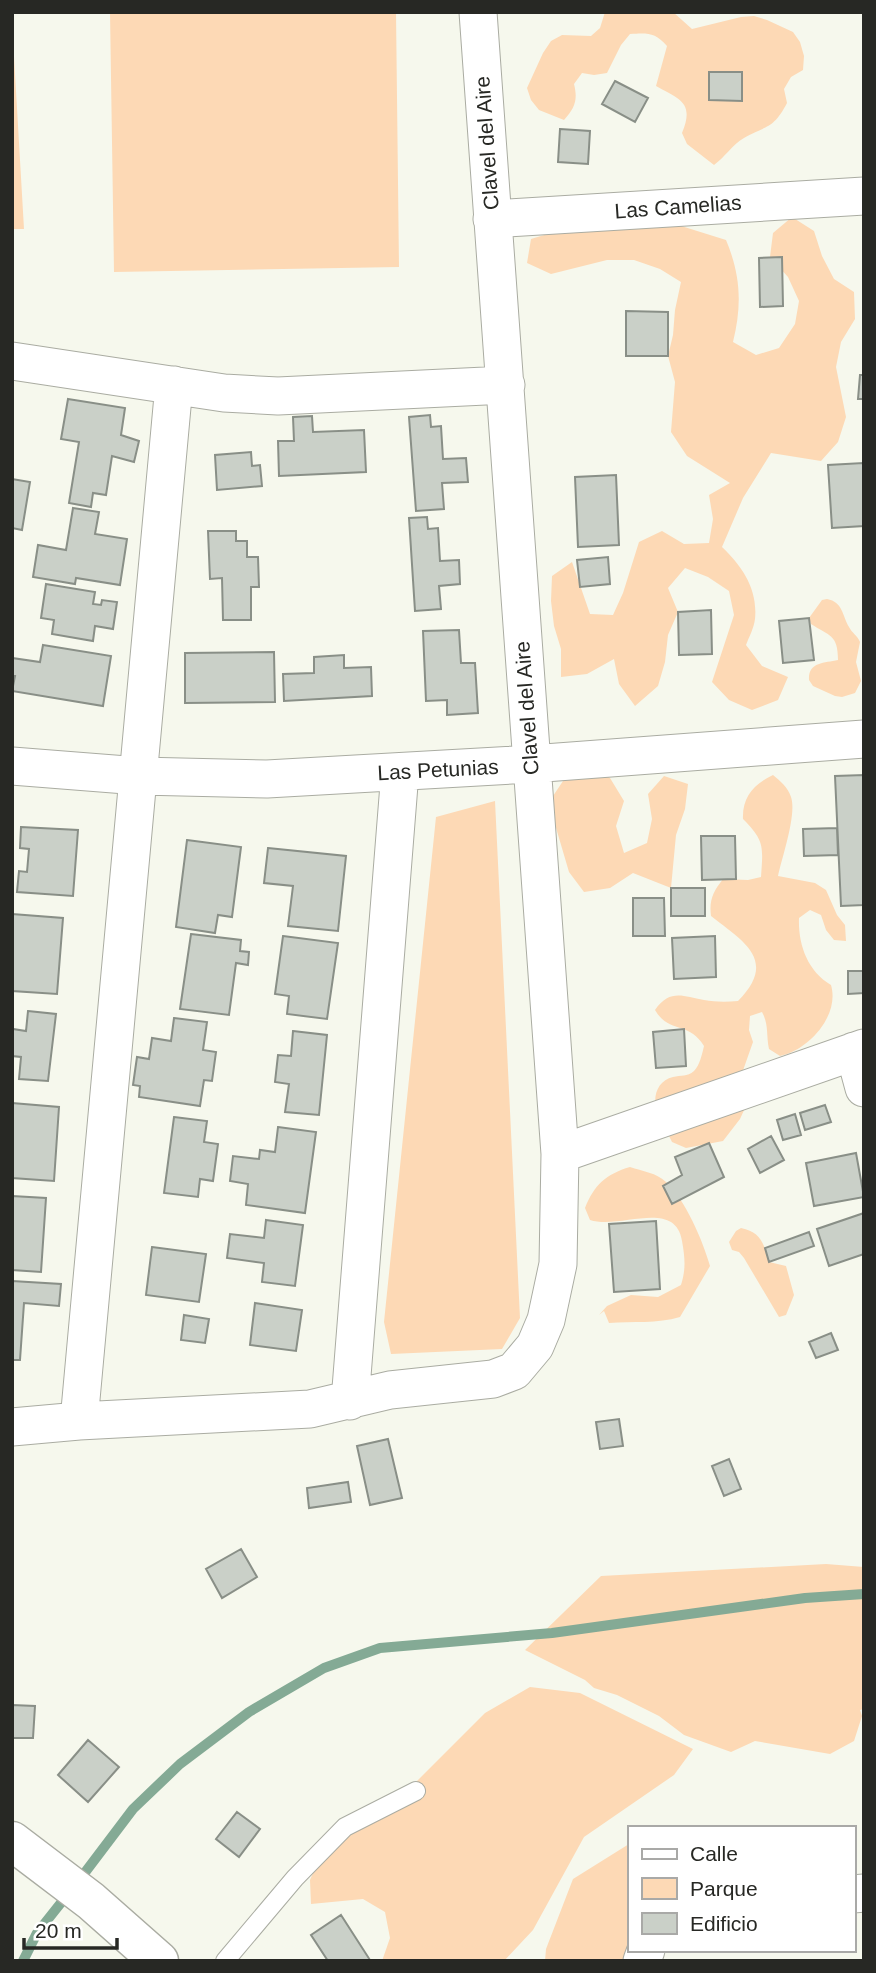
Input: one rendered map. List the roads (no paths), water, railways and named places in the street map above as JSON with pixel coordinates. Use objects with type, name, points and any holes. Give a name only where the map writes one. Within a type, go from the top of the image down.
[{"type":"street","name":"Clavel del Aire","points":[[350,1401],[390,1390],[494,1379],[514,1371],[535,1346],[546,1320],[558,1264],[560,1154],[478,12]]},
{"type":"street","name":"Las Camelias","points":[[492,219],[864,196]]},
{"type":"street","points":[[12,361],[224,393],[278,396],[506,386]]},
{"type":"street","points":[[79,1421],[174,385]]},
{"type":"street","name":"Las Petunias","points":[[12,766],[139,776],[267,779],[531,764],[864,739]]},
{"type":"street","points":[[12,1427],[310,1409],[350,1401],[400,772]]},
{"type":"street","points":[[560,1154],[859,1050],[864,1088]]},
{"type":"street","points":[[25,1851],[90,1901],[159,1961]]},
{"type":"lane","points":[[225,1961],[295,1878],[345,1827],[416,1791]]},
{"type":"waterway","points":[[77,1883],[133,1809],[180,1764],[249,1712],[324,1668],[380,1648],[552,1633],[805,1598],[864,1594]]},
{"type":"waterway","points":[[23,1961],[37,1933],[68,1894]]}]
